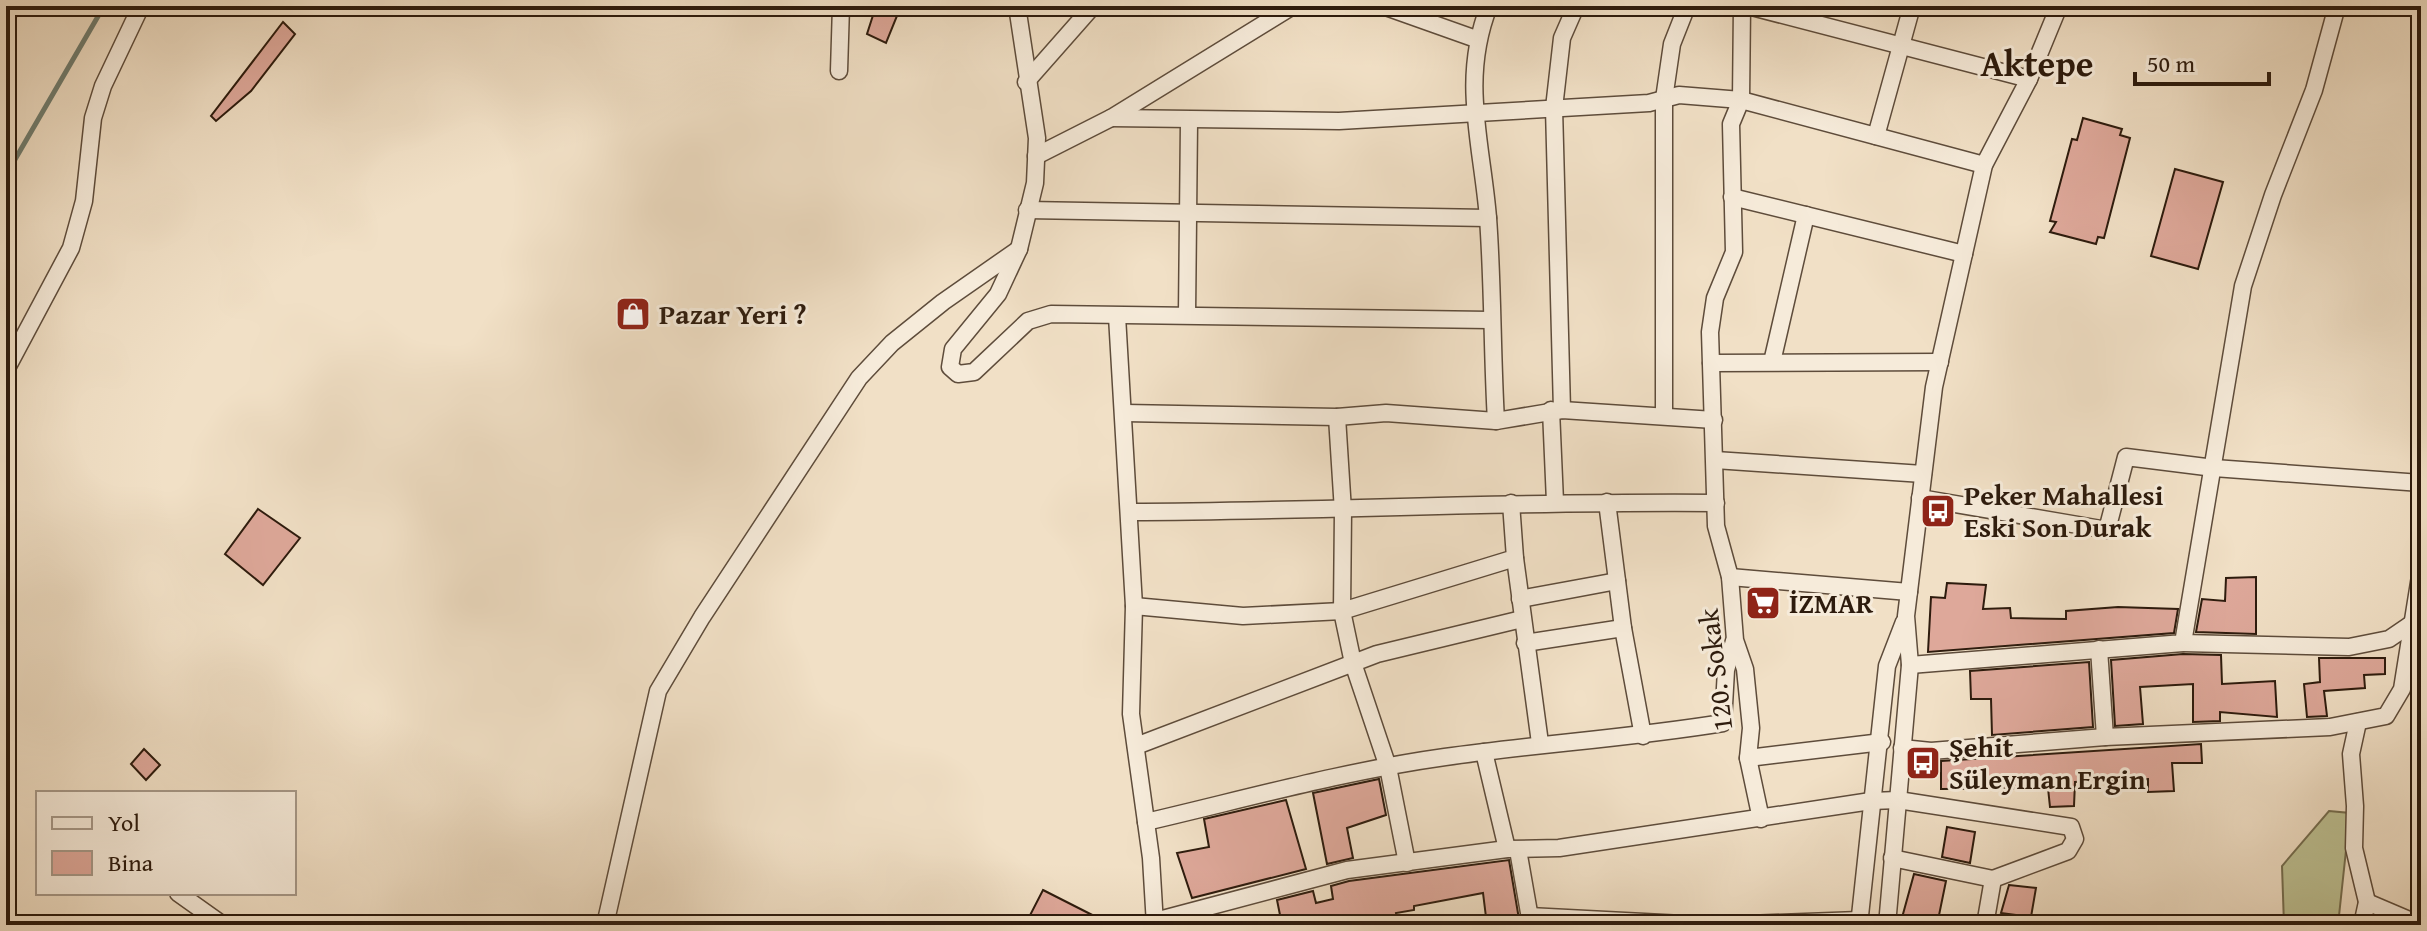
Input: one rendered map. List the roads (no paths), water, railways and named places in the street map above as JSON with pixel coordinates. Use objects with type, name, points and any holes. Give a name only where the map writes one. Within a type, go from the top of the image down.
[{"type":"street","points":[[6,16],[14,6]]},
{"type":"street","points":[[6,370],[71,248],[84,201],[93,118],[103,86],[141,6]]},
{"type":"street","points":[[839,71],[841,6]]},
{"type":"street","points":[[1017,6],[1026,82],[1037,138],[1035,183],[1019,249],[998,294],[953,349],[950,367],[958,374],[974,372],[1028,321],[1051,314],[1490,320]]},
{"type":"street","points":[[1026,82],[1093,6]]},
{"type":"street","points":[[1036,156],[1111,118],[1293,6]]},
{"type":"street","points":[[1383,6],[1476,39]]},
{"type":"street","points":[[1489,6],[1476,39],[1474,113],[1488,218],[1496,421]]},
{"type":"street","points":[[1555,502],[1554,108],[1562,38],[1576,6]]},
{"type":"street","points":[[1664,415],[1664,99],[1672,44],[1687,6]]},
{"type":"street","name":"120. Sokak","points":[[1742,6],[1741,100],[1731,124],[1734,252],[1715,298],[1710,332],[1716,526],[1730,577],[1735,640],[1745,669],[1751,728],[1748,758],[1761,819]]},
{"type":"street","points":[[1748,6],[2029,79]]},
{"type":"street","points":[[1876,136],[1912,6]]},
{"type":"street","points":[[1887,925],[1910,665],[1906,616],[1940,362],[1984,165],[2029,79],[2059,6]]},
{"type":"street","points":[[2183,643],[2243,286],[2273,195],[2314,90],[2337,6]]},
{"type":"street","points":[[1111,118],[1189,122],[1339,121],[1554,108],[1664,99],[1679,95],[1741,100],[1984,165]]},
{"type":"street","points":[[1187,315],[1189,122]]},
{"type":"street","points":[[1732,197],[1964,254]]},
{"type":"street","points":[[1027,210],[1488,218]]},
{"type":"street","points":[[1772,362],[1806,215]]},
{"type":"street","points":[[605,925],[658,691],[702,617],[859,378],[892,343],[943,302],[1019,249]]},
{"type":"street","points":[[1117,316],[1134,606],[1131,714],[1146,822],[1155,923],[1347,870],[1761,819],[1871,801],[1898,800],[2071,827],[2075,839],[2068,851],[1993,879],[1892,858]]},
{"type":"street","points":[[1711,363],[1940,362]]},
{"type":"street","points":[[1125,413],[1337,417],[1386,413],[1496,421],[1557,410],[1714,420]]},
{"type":"street","points":[[1337,417],[1343,511],[1342,611],[1353,663],[1388,767],[1407,863]]},
{"type":"street","points":[[1920,498],[2107,530],[2126,457],[2214,468],[2421,483]]},
{"type":"street","points":[[1715,460],[1923,474]]},
{"type":"street","points":[[1130,512],[1343,511],[1555,502],[1716,503]]},
{"type":"street","points":[[1607,502],[1623,628],[1643,736]]},
{"type":"street","points":[[1511,503],[1522,619],[1540,743]]},
{"type":"street","points":[[1134,606],[1243,616],[1342,611],[1515,558]]},
{"type":"street","points":[[1902,748],[1931,751],[2105,737],[2225,734],[2358,722],[2386,716],[2402,689],[2421,570]]},
{"type":"street","points":[[1730,577],[1909,592]]},
{"type":"street","points":[[1520,599],[1617,581]]},
{"type":"street","points":[[1721,925],[1859,922],[1871,801],[1882,742],[1887,666],[1906,616]]},
{"type":"street","points":[[1136,746],[1377,654],[1522,619]]},
{"type":"street","points":[[1910,665],[2183,643],[2349,647],[2389,639],[2411,624]]},
{"type":"street","points":[[1525,643],[1623,628]]},
{"type":"street","points":[[1146,822],[1388,767],[1540,743],[1643,736],[1723,723],[1726,670],[1735,640]]},
{"type":"street","points":[[2099,649],[2105,737]]},
{"type":"street","points":[[2358,722],[2351,754],[2354,848],[2367,902],[2362,925]]},
{"type":"street","points":[[1748,758],[1882,742]]},
{"type":"street","points":[[1484,752],[1530,921],[1702,925]]},
{"type":"street","points":[[1985,925],[1993,879]]},
{"type":"street","points":[[181,895],[223,925]]},
{"type":"street","points":[[2367,902],[2421,925]]},
{"type":"waterway","points":[[6,175],[104,6]]},
{"type":"place","name":"Pazar Yeri ?","points":[[633,314]]},
{"type":"place","name":"Peker Mahallesi Eski Son Durak","points":[[1938,511]]},
{"type":"place","name":"İZMAR","points":[[1763,603]]},
{"type":"place","name":"Şehit Süleyman Ergin","points":[[1923,763]]},
{"type":"district","name":"Aktepe","points":[[2037,63]]}]
